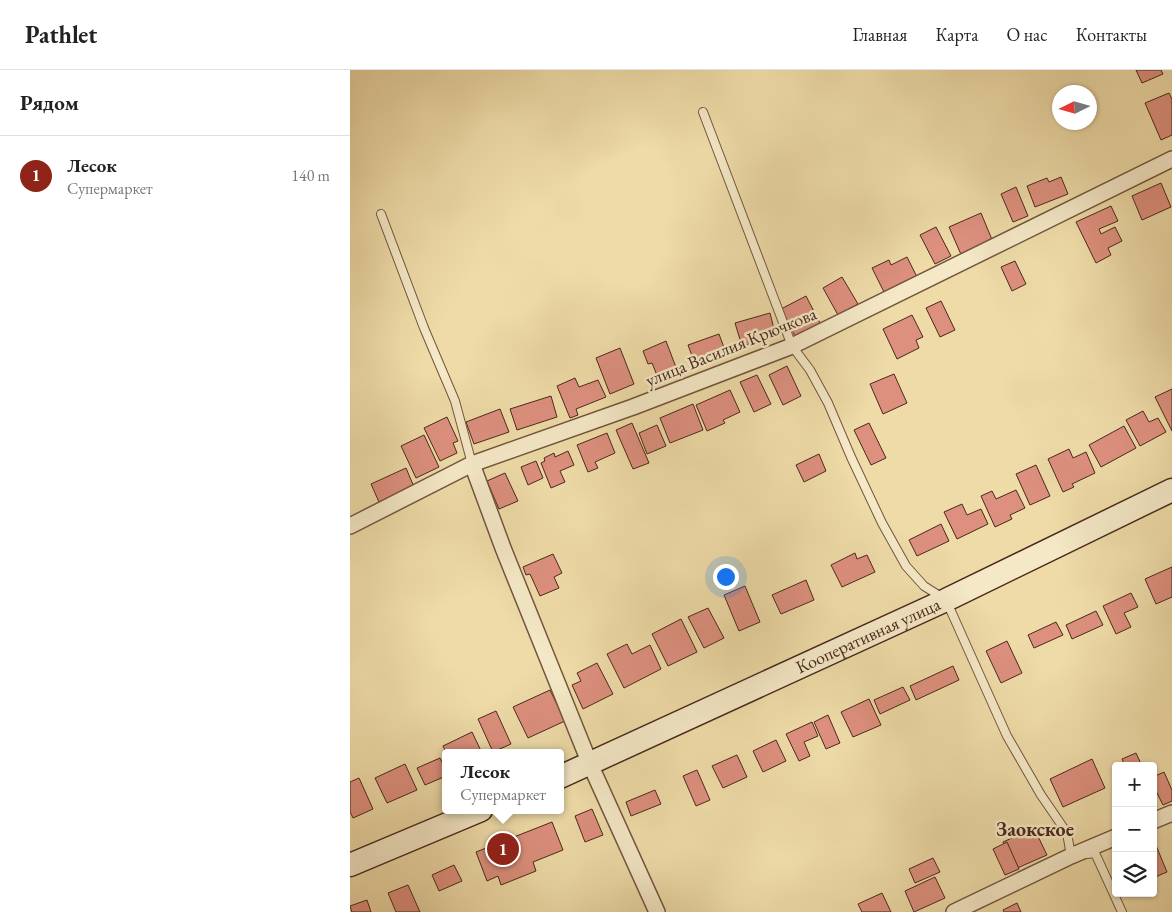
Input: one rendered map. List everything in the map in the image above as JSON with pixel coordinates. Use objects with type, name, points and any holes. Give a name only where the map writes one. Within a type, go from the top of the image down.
[{"type":"street","name":"улица Василия Крючкова","points":[[350,526],[472,464],[633,407],[792,346],[1172,158]]},
{"type":"street","points":[[472,464],[503,548],[590,764],[657,912]]},
{"type":"street","name":"Кооперативная улица","points":[[564,775],[946,600],[1172,490]]},
{"type":"street","points":[[1157,819],[1172,813]]},
{"type":"street","points":[[350,865],[471,814]]},
{"type":"street","points":[[954,912],[1071,856],[1112,839]]},
{"type":"lane","points":[[703,112],[792,346],[810,370],[828,403],[850,456],[882,523],[906,566],[924,586],[946,600],[1007,736],[1041,795],[1067,833],[1071,856],[1095,853],[1122,912]]},
{"type":"lane","points":[[380,214],[424,328],[455,401],[472,464]]},
{"type":"building","points":[[1136,70],[1161,70],[1163,74],[1142,83]]},
{"type":"building","points":[[1169,93],[1172,99],[1172,135],[1161,140],[1145,103]]},
{"type":"building","points":[[1061,177],[1068,194],[1035,207],[1027,186],[1047,178],[1049,182]]},
{"type":"building","points":[[1161,183],[1171,207],[1142,220],[1132,196]]},
{"type":"building","points":[[1016,187],[1028,216],[1013,222],[1001,194]]},
{"type":"building","points":[[1111,206],[1118,221],[1099,229],[1101,234],[1115,227],[1122,241],[1108,248],[1111,255],[1096,263],[1076,222]]},
{"type":"building","points":[[981,213],[993,242],[963,259],[949,227]]},
{"type":"building","points":[[936,227],[951,256],[935,264],[920,235]]},
{"type":"building","points":[[907,257],[917,277],[885,294],[872,268],[889,260],[891,265]]},
{"type":"building","points":[[1015,261],[1026,284],[1012,291],[1001,267]]},
{"type":"building","points":[[842,277],[858,304],[838,315],[823,288]]},
{"type":"building","points":[[806,296],[821,325],[796,338],[781,309]]},
{"type":"building","points":[[941,301],[955,330],[940,337],[926,308]]},
{"type":"building","points":[[770,313],[776,337],[742,346],[735,323]]},
{"type":"building","points":[[912,315],[923,337],[916,340],[919,348],[897,359],[883,329]]},
{"type":"building","points":[[719,334],[726,353],[695,364],[688,345]]},
{"type":"building","points":[[666,341],[677,370],[658,378],[652,363],[648,364],[643,351]]},
{"type":"building","points":[[620,348],[634,384],[610,394],[596,358]]},
{"type":"building","points":[[787,366],[801,396],[783,405],[769,375]]},
{"type":"building","points":[[894,374],[907,403],[883,414],[870,384]]},
{"type":"building","points":[[757,375],[771,404],[754,412],[740,382]]},
{"type":"building","points":[[575,378],[579,387],[598,380],[606,397],[576,409],[578,415],[570,418],[557,386]]},
{"type":"building","points":[[1172,389],[1172,431],[1155,397]]},
{"type":"building","points":[[730,390],[740,412],[723,420],[725,423],[707,431],[696,405]]},
{"type":"building","points":[[551,396],[557,417],[517,430],[510,409]]},
{"type":"building","points":[[693,404],[703,430],[670,443],[660,418]]},
{"type":"building","points":[[500,409],[509,432],[474,444],[466,422]]},
{"type":"building","points":[[1143,411],[1149,422],[1158,418],[1166,432],[1140,446],[1126,420]]},
{"type":"building","points":[[447,417],[458,441],[453,443],[457,453],[440,461],[424,428]]},
{"type":"building","points":[[632,423],[649,463],[633,469],[616,430]]},
{"type":"building","points":[[869,423],[886,458],[871,465],[854,430]]},
{"type":"building","points":[[657,425],[666,446],[647,454],[639,433]]},
{"type":"building","points":[[1124,426],[1136,448],[1101,467],[1089,445]]},
{"type":"building","points":[[607,433],[615,453],[595,462],[598,468],[588,472],[577,445]]},
{"type":"building","points":[[424,435],[439,467],[416,478],[401,446]]},
{"type":"building","points":[[1069,449],[1073,458],[1086,452],[1095,473],[1072,484],[1074,487],[1063,492],[1048,459]]},
{"type":"building","points":[[568,451],[574,465],[560,471],[565,482],[551,488],[541,463],[545,461],[544,458],[554,453],[555,457]]},
{"type":"building","points":[[819,454],[826,471],[804,482],[796,465]]},
{"type":"building","points":[[536,461],[543,478],[528,485],[521,467]]},
{"type":"building","points":[[1036,465],[1050,496],[1030,505],[1016,474]]},
{"type":"building","points":[[406,468],[414,487],[379,502],[371,484]]},
{"type":"building","points":[[505,473],[518,501],[499,509],[487,481]]},
{"type":"building","points":[[1016,490],[1025,508],[1010,515],[1012,519],[995,527],[981,496],[992,491],[996,499]]},
{"type":"building","points":[[962,504],[967,515],[981,509],[988,524],[957,539],[944,512]]},
{"type":"building","points":[[941,524],[949,541],[917,556],[909,540]]},
{"type":"building","points":[[855,553],[857,559],[867,555],[875,572],[842,587],[831,565]]},
{"type":"building","points":[[553,554],[562,573],[554,577],[559,588],[540,596],[530,574],[526,575],[523,567]]},
{"type":"building","points":[[1172,567],[1172,597],[1156,604],[1145,579]]},
{"type":"building","points":[[806,580],[814,600],[781,614],[772,595]]},
{"type":"building","points":[[745,586],[760,622],[739,631],[724,595]]},
{"type":"building","points":[[1131,593],[1138,607],[1124,613],[1131,627],[1116,634],[1103,606]]},
{"type":"building","points":[[708,608],[724,638],[704,648],[688,617]]},
{"type":"building","points":[[1096,611],[1103,625],[1072,639],[1066,625]]},
{"type":"building","points":[[681,619],[697,652],[668,666],[652,634]]},
{"type":"building","points":[[1056,622],[1063,635],[1034,648],[1028,635]]},
{"type":"building","points":[[1007,641],[1022,673],[1001,683],[986,651]]},
{"type":"building","points":[[627,644],[632,654],[650,645],[661,669],[624,688],[607,654]]},
{"type":"building","points":[[597,663],[613,694],[583,709],[572,685],[581,681],[577,673]]},
{"type":"building","points":[[953,666],[959,680],[916,700],[910,686]]},
{"type":"building","points":[[903,687],[910,700],[880,714],[874,700]]},
{"type":"building","points":[[550,690],[565,721],[528,738],[513,707]]},
{"type":"building","points":[[869,699],[881,725],[853,737],[841,712]]},
{"type":"building","points":[[496,711],[511,744],[500,749],[492,749],[478,719]]},
{"type":"building","points":[[828,715],[840,743],[826,749],[814,722]]},
{"type":"building","points":[[812,722],[818,736],[804,742],[810,756],[799,761],[786,734]]},
{"type":"building","points":[[472,732],[480,749],[444,749],[443,746]]},
{"type":"building","points":[[776,740],[786,761],[763,772],[753,751]]},
{"type":"building","points":[[1136,753],[1140,762],[1123,762],[1122,759]]},
{"type":"building","points":[[737,755],[747,777],[723,788],[712,766]]},
{"type":"building","points":[[440,758],[442,762],[442,778],[425,785],[417,768]]},
{"type":"building","points":[[1092,759],[1105,788],[1063,807],[1050,779]]},
{"type":"building","points":[[405,764],[417,790],[387,803],[375,778]]},
{"type":"building","points":[[697,770],[710,800],[696,806],[683,776]]},
{"type":"building","points":[[1164,772],[1172,790],[1172,801],[1163,805],[1157,793],[1157,775]]},
{"type":"building","points":[[359,778],[373,809],[353,818],[350,812],[350,782]]},
{"type":"building","points":[[655,790],[661,804],[631,816],[626,802]]},
{"type":"building","points":[[592,809],[603,835],[585,842],[575,816]]},
{"type":"building","points":[[552,822],[563,850],[533,862],[536,871],[501,885],[498,876],[487,881],[476,852]]},
{"type":"building","points":[[1034,828],[1047,855],[1015,869],[1003,842]]},
{"type":"building","points":[[1007,842],[1019,869],[1005,875],[993,849]]},
{"type":"building","points":[[1157,848],[1167,872],[1157,876]]},
{"type":"building","points":[[933,858],[940,872],[915,883],[909,869]]},
{"type":"building","points":[[454,865],[462,881],[439,891],[432,875]]},
{"type":"building","points":[[935,877],[945,898],[914,912],[905,891]]},
{"type":"building","points":[[408,885],[420,912],[396,912],[388,893]]},
{"type":"building","points":[[882,893],[891,912],[862,912],[858,904]]},
{"type":"building","points":[[367,900],[371,912],[352,912],[350,906]]},
{"type":"building","points":[[1017,903],[1021,912],[1004,912],[1003,910]]},
{"type":"place","name":"Лесок","points":[[503,849]]},
{"type":"district","name":"Заокское","points":[[1035,829]]}]
